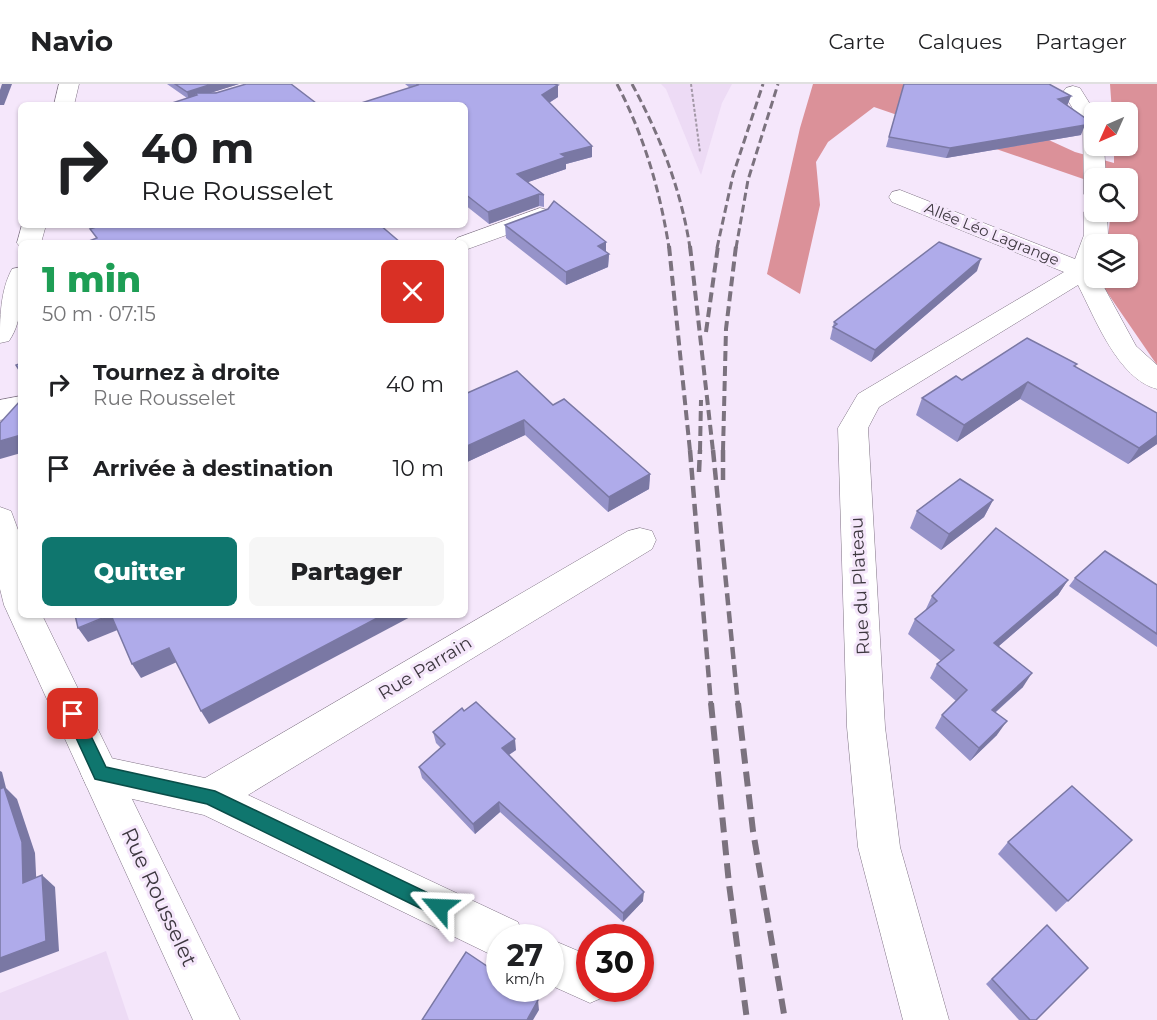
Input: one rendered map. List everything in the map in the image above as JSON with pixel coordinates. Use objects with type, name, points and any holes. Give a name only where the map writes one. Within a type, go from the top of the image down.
[{"type":"street","points":[[65,102],[69,84]]},
{"type":"street","points":[[1072,92],[1093,126],[1094,168]]},
{"type":"street","name":"Allée Léo Lagrange","points":[[900,197],[1083,271]]},
{"type":"street","points":[[468,242],[540,214]]},
{"type":"street","points":[[1096,222],[1096,235],[1083,271],[1125,351],[1157,380]]},
{"type":"street","name":"Rue du Plateau","points":[[926,1020],[879,847],[866,727],[853,428],[868,401],[1083,271]]},
{"type":"street","points":[[0,335],[18,283]]},
{"type":"street","points":[[0,410],[18,407]]},
{"type":"street","points":[[0,519],[18,593]]},
{"type":"street","name":"Rue Parrain","points":[[209,796],[640,540]]},
{"type":"street","name":"Rue Rousselet","points":[[27,618],[217,1020]]},
{"type":"street","points":[[101,774],[209,796],[486,931]]},
{"type":"path","points":[[691,84],[700,152]]},
{"type":"shaded area","points":[[661,84],[732,84],[722,103],[701,175],[666,89]]},
{"type":"shaded area","points":[[813,84],[927,84],[1084,156],[1114,163],[1114,156],[1138,156],[1138,102],[1111,102],[1110,84],[1157,84],[1157,365],[1104,288],[1138,288],[1138,234],[1108,234],[1110,222],[1138,222],[1138,168],[1084,168],[1084,179],[874,107],[828,142],[816,162],[820,205],[800,294],[767,274],[800,128]]},
{"type":"shaded area","points":[[106,951],[129,1020],[0,1020],[0,993]]},
{"type":"building","points":[[175,84],[212,84],[187,92]]},
{"type":"building","points":[[246,84],[291,84],[315,102],[175,102],[197,95],[195,93],[216,93]]},
{"type":"building","points":[[904,84],[1049,84],[1071,96],[1058,99],[1084,117],[1084,125],[950,148],[889,137]]},
{"type":"building","points":[[418,85],[558,85],[542,95],[592,146],[561,154],[566,157],[517,174],[544,195],[539,194],[488,212],[468,196],[468,102],[364,102]]},
{"type":"building","points":[[554,201],[606,242],[598,246],[609,254],[566,272],[505,225],[548,209]]},
{"type":"building","points":[[384,228],[398,240],[92,240],[97,238],[90,229]]},
{"type":"building","points":[[939,242],[981,259],[875,350],[833,327],[837,324],[834,322]]},
{"type":"building","points":[[1027,338],[1077,364],[1074,366],[1157,413],[1157,435],[1139,448],[1028,382],[964,425],[922,398],[956,376],[962,380]]},
{"type":"building","points":[[517,371],[553,405],[564,399],[650,474],[609,497],[524,420],[468,446],[468,393]]},
{"type":"building","points":[[18,403],[18,436],[0,441],[0,423]]},
{"type":"building","points":[[960,479],[993,500],[949,534],[917,511]]},
{"type":"building","points":[[996,528],[1068,580],[994,643],[1032,673],[992,710],[1007,721],[979,748],[942,715],[967,690],[937,664],[954,650],[915,619],[937,601],[932,596]]},
{"type":"building","points":[[1105,551],[1157,585],[1157,634],[1075,578]]},
{"type":"building","points":[[76,618],[103,618],[78,628]]},
{"type":"building","points":[[112,618],[377,618],[201,711],[169,648],[132,664]]},
{"type":"building","points":[[476,702],[515,739],[502,748],[644,892],[623,913],[499,802],[473,824],[419,767],[445,744],[433,732],[462,708],[464,711]]},
{"type":"building","points":[[1072,786],[1132,840],[1068,901],[1008,842]]},
{"type":"building","points":[[4,787],[22,842],[23,883],[42,875],[46,941],[0,958],[0,789]]},
{"type":"building","points":[[1047,925],[1088,968],[1036,1020],[1030,1020],[992,979]]},
{"type":"building","points":[[466,952],[486,966],[486,1002],[537,1002],[527,1020],[422,1020]]},
{"type":"railway","points":[[617,84],[650,164],[669,248]]},
{"type":"railway","points":[[632,84],[652,123],[668,163],[681,205],[690,248]]},
{"type":"railway","points":[[717,248],[733,175],[763,84]]},
{"type":"railway","points":[[736,248],[748,180],[778,84]]},
{"type":"railway","points":[[669,246],[690,451]]},
{"type":"railway","points":[[690,246],[713,451]]},
{"type":"railway","points":[[706,332],[718,246]]},
{"type":"railway","points":[[723,451],[726,329],[736,246]]},
{"type":"railway","points":[[700,451],[701,400]]},
{"type":"railway","points":[[690,450],[711,705]]},
{"type":"railway","points":[[699,472],[700,450]]},
{"type":"railway","points":[[713,450],[738,705]]},
{"type":"railway","points":[[723,451],[723,480]]},
{"type":"railway","points":[[711,703],[729,884],[747,1020]]},
{"type":"railway","points":[[738,703],[753,831],[785,1020]]},
{"type":"route","points":[[73,714],[101,774],[209,796],[439,907]]}]
